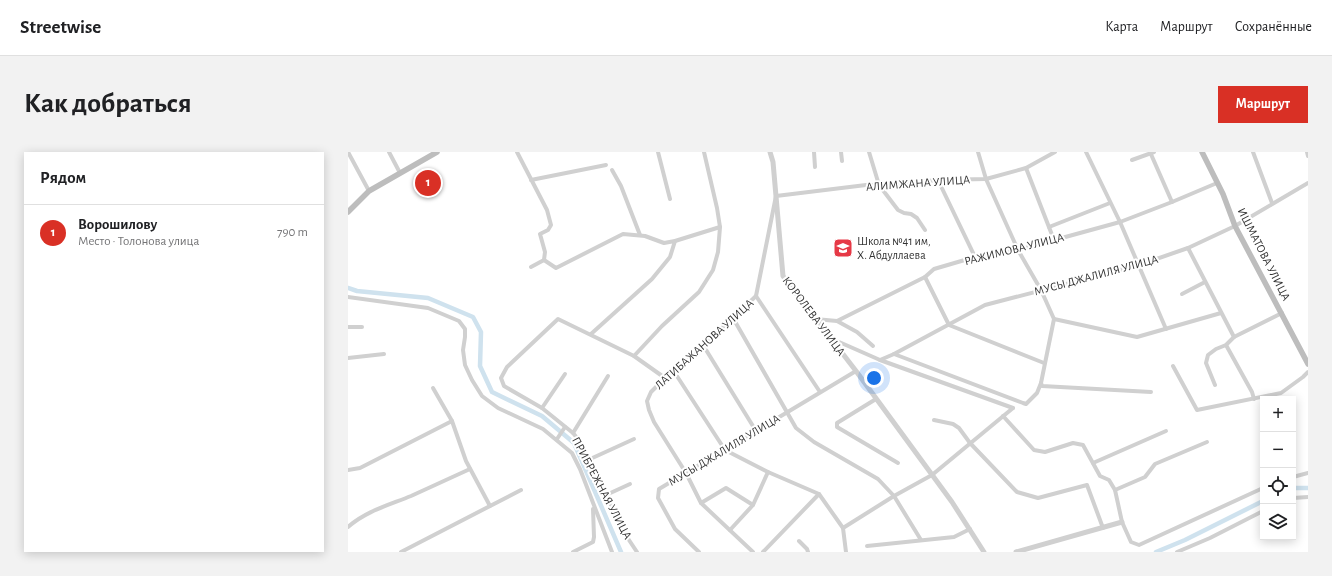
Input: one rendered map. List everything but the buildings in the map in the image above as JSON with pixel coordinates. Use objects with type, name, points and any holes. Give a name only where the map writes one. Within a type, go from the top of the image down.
[{"type":"main road","name":"ИШМАТОВА УЛИЦА","points":[[1202,152],[1235,226],[1308,364]]},
{"type":"main road","points":[[348,212],[369,191],[434,153]]},
{"type":"street","points":[[348,152],[369,191]]},
{"type":"street","points":[[389,152],[400,173]]},
{"type":"street","points":[[517,152],[547,210],[551,225],[548,230],[540,234],[545,252],[544,260]]},
{"type":"street","points":[[658,152],[670,199]]},
{"type":"street","points":[[634,356],[662,326],[699,292],[713,270],[718,252],[720,227],[704,152]]},
{"type":"street","name":"КОРОЛЕВА УЛИЦА","points":[[770,152],[773,162],[783,276],[856,371],[932,475],[970,528],[984,552]]},
{"type":"street","points":[[814,152],[815,167]]},
{"type":"street","points":[[841,152],[842,161]]},
{"type":"street","points":[[869,152],[879,186],[898,210],[911,214],[917,218],[925,230]]},
{"type":"street","points":[[894,354],[1026,404],[1037,393],[1041,384],[1054,319],[1041,290],[1018,250],[986,179],[978,152]]},
{"type":"street","name":"АЛИМЖАНА УЛИЦА","points":[[776,196],[938,180],[986,179],[1026,168],[1055,152]]},
{"type":"street","points":[[1086,152],[1120,222],[1166,329]]},
{"type":"street","points":[[1132,160],[1151,152],[1172,202]]},
{"type":"street","points":[[1253,152],[1272,203]]},
{"type":"street","points":[[1307,152],[1308,156]]},
{"type":"street","points":[[531,180],[606,165]]},
{"type":"street","points":[[1026,168],[1054,240]]},
{"type":"street","points":[[612,170],[621,186],[640,235]]},
{"type":"street","points":[[938,180],[975,257]]},
{"type":"street","name":"РАЖИМОВА УЛИЦА","points":[[837,321],[925,277],[934,269],[975,257],[1018,250],[1120,222],[1217,183]]},
{"type":"street","name":"МУСЫ ДЖАЛИЛЯ УЛИЦА","points":[[880,360],[985,306],[1139,265],[1188,248],[1235,226],[1308,183]]},
{"type":"street","name":"ЛАТИБАЖАНОВА УЛИЦА","points":[[753,552],[701,503],[686,473],[654,422],[649,410],[648,401],[651,392],[673,370],[703,345],[756,296],[776,196]]},
{"type":"street","points":[[1049,227],[1110,202]]},
{"type":"street","points":[[544,260],[556,268],[623,234],[640,235],[664,243],[720,227]]},
{"type":"street","points":[[591,334],[652,279],[670,257],[675,241]]},
{"type":"street","points":[[1188,248],[1234,337]]},
{"type":"street","points":[[531,267],[544,260]]},
{"type":"street","points":[[925,277],[949,325],[1044,363]]},
{"type":"street","points":[[1182,294],[1205,282]]},
{"type":"street","points":[[756,296],[820,392]]},
{"type":"street","points":[[348,297],[428,308],[459,321],[465,329],[463,350],[465,365],[482,396],[498,408],[543,429],[557,439],[572,453],[580,469],[592,504],[612,552]]},
{"type":"street","points":[[1054,319],[1137,337],[1221,313]]},
{"type":"street","points":[[1215,385],[1206,363],[1208,355],[1226,344],[1234,337],[1282,313]]},
{"type":"street","points":[[733,318],[796,428],[814,442],[878,479],[894,496],[921,540]]},
{"type":"street","name":"ПРИБРЕЖНАЯ УЛИЦА","points":[[637,552],[627,537],[578,439],[573,433],[542,408],[504,386],[502,378],[507,367],[558,319],[634,356],[665,378]]},
{"type":"street","points":[[815,319],[837,321],[857,332],[872,346]]},
{"type":"street","points":[[348,327],[362,327]]},
{"type":"street","points":[[830,338],[880,360],[1013,408],[932,475],[894,496],[843,528]]},
{"type":"street","points":[[1226,344],[1252,392],[1254,399]]},
{"type":"street","points":[[703,345],[756,431]]},
{"type":"street","points":[[348,358],[384,354]]},
{"type":"street","points":[[1173,366],[1197,410],[1230,402],[1254,399],[1281,393],[1308,372]]},
{"type":"street","points":[[673,370],[725,450],[768,472],[819,494],[843,528],[846,552]]},
{"type":"street","name":"МУСЫ ДЖАЛИЛЯ УЛИЦА","points":[[699,552],[675,529],[658,498],[659,489],[856,371]]},
{"type":"street","points":[[542,408],[565,374]]},
{"type":"street","points":[[573,433],[608,376]]},
{"type":"street","points":[[1041,384],[1042,386],[1151,392]]},
{"type":"street","points":[[433,388],[452,421],[470,469],[490,506]]},
{"type":"street","points":[[876,399],[837,423],[837,427],[898,463]]},
{"type":"street","points":[[1003,416],[1034,450],[1045,452],[1073,443],[1083,445],[1100,476],[1109,480],[1115,490],[1122,522],[1132,542],[1139,545],[1260,489]]},
{"type":"street","points":[[934,420],[953,424],[959,428],[970,443],[1017,492],[1038,498],[1088,485],[1103,528]]},
{"type":"street","points":[[348,470],[360,468],[452,421]]},
{"type":"street","points":[[557,439],[565,427]]},
{"type":"street","points":[[1093,463],[1166,431]]},
{"type":"street","points":[[588,460],[634,439]]},
{"type":"street","points":[[1115,490],[1145,477],[1155,464],[1207,442]]},
{"type":"street","points":[[348,527],[356,520],[369,513],[470,469]]},
{"type":"street","points":[[730,530],[753,504],[768,472]]},
{"type":"street","points":[[1296,476],[1308,473]]},
{"type":"street","points":[[606,494],[630,484]]},
{"type":"street","points":[[701,503],[726,488],[753,504]]},
{"type":"street","points":[[401,552],[521,490]]},
{"type":"street","points":[[763,552],[819,494]]},
{"type":"street","points":[[1296,498],[1308,497]]},
{"type":"street","points":[[573,552],[593,542],[592,504]]},
{"type":"street","points":[[1177,552],[1210,538],[1260,513]]},
{"type":"street","points":[[1016,552],[1122,522]]},
{"type":"street","points":[[867,546],[954,537],[970,528]]},
{"type":"street","points":[[799,541],[808,552]]},
{"type":"waterway","points":[[348,288],[357,291],[428,298],[473,317],[481,332],[480,366],[492,392],[542,416],[574,443],[621,552]]},
{"type":"waterway","points":[[1296,488],[1308,488]]},
{"type":"waterway","points":[[1156,552],[1185,540],[1260,502]]},
{"type":"place","name":"Ворошилову","points":[[428,183]]},
{"type":"place","name":"Школа №41 им, Х. Абдуллаева","points":[[843,248]]}]
